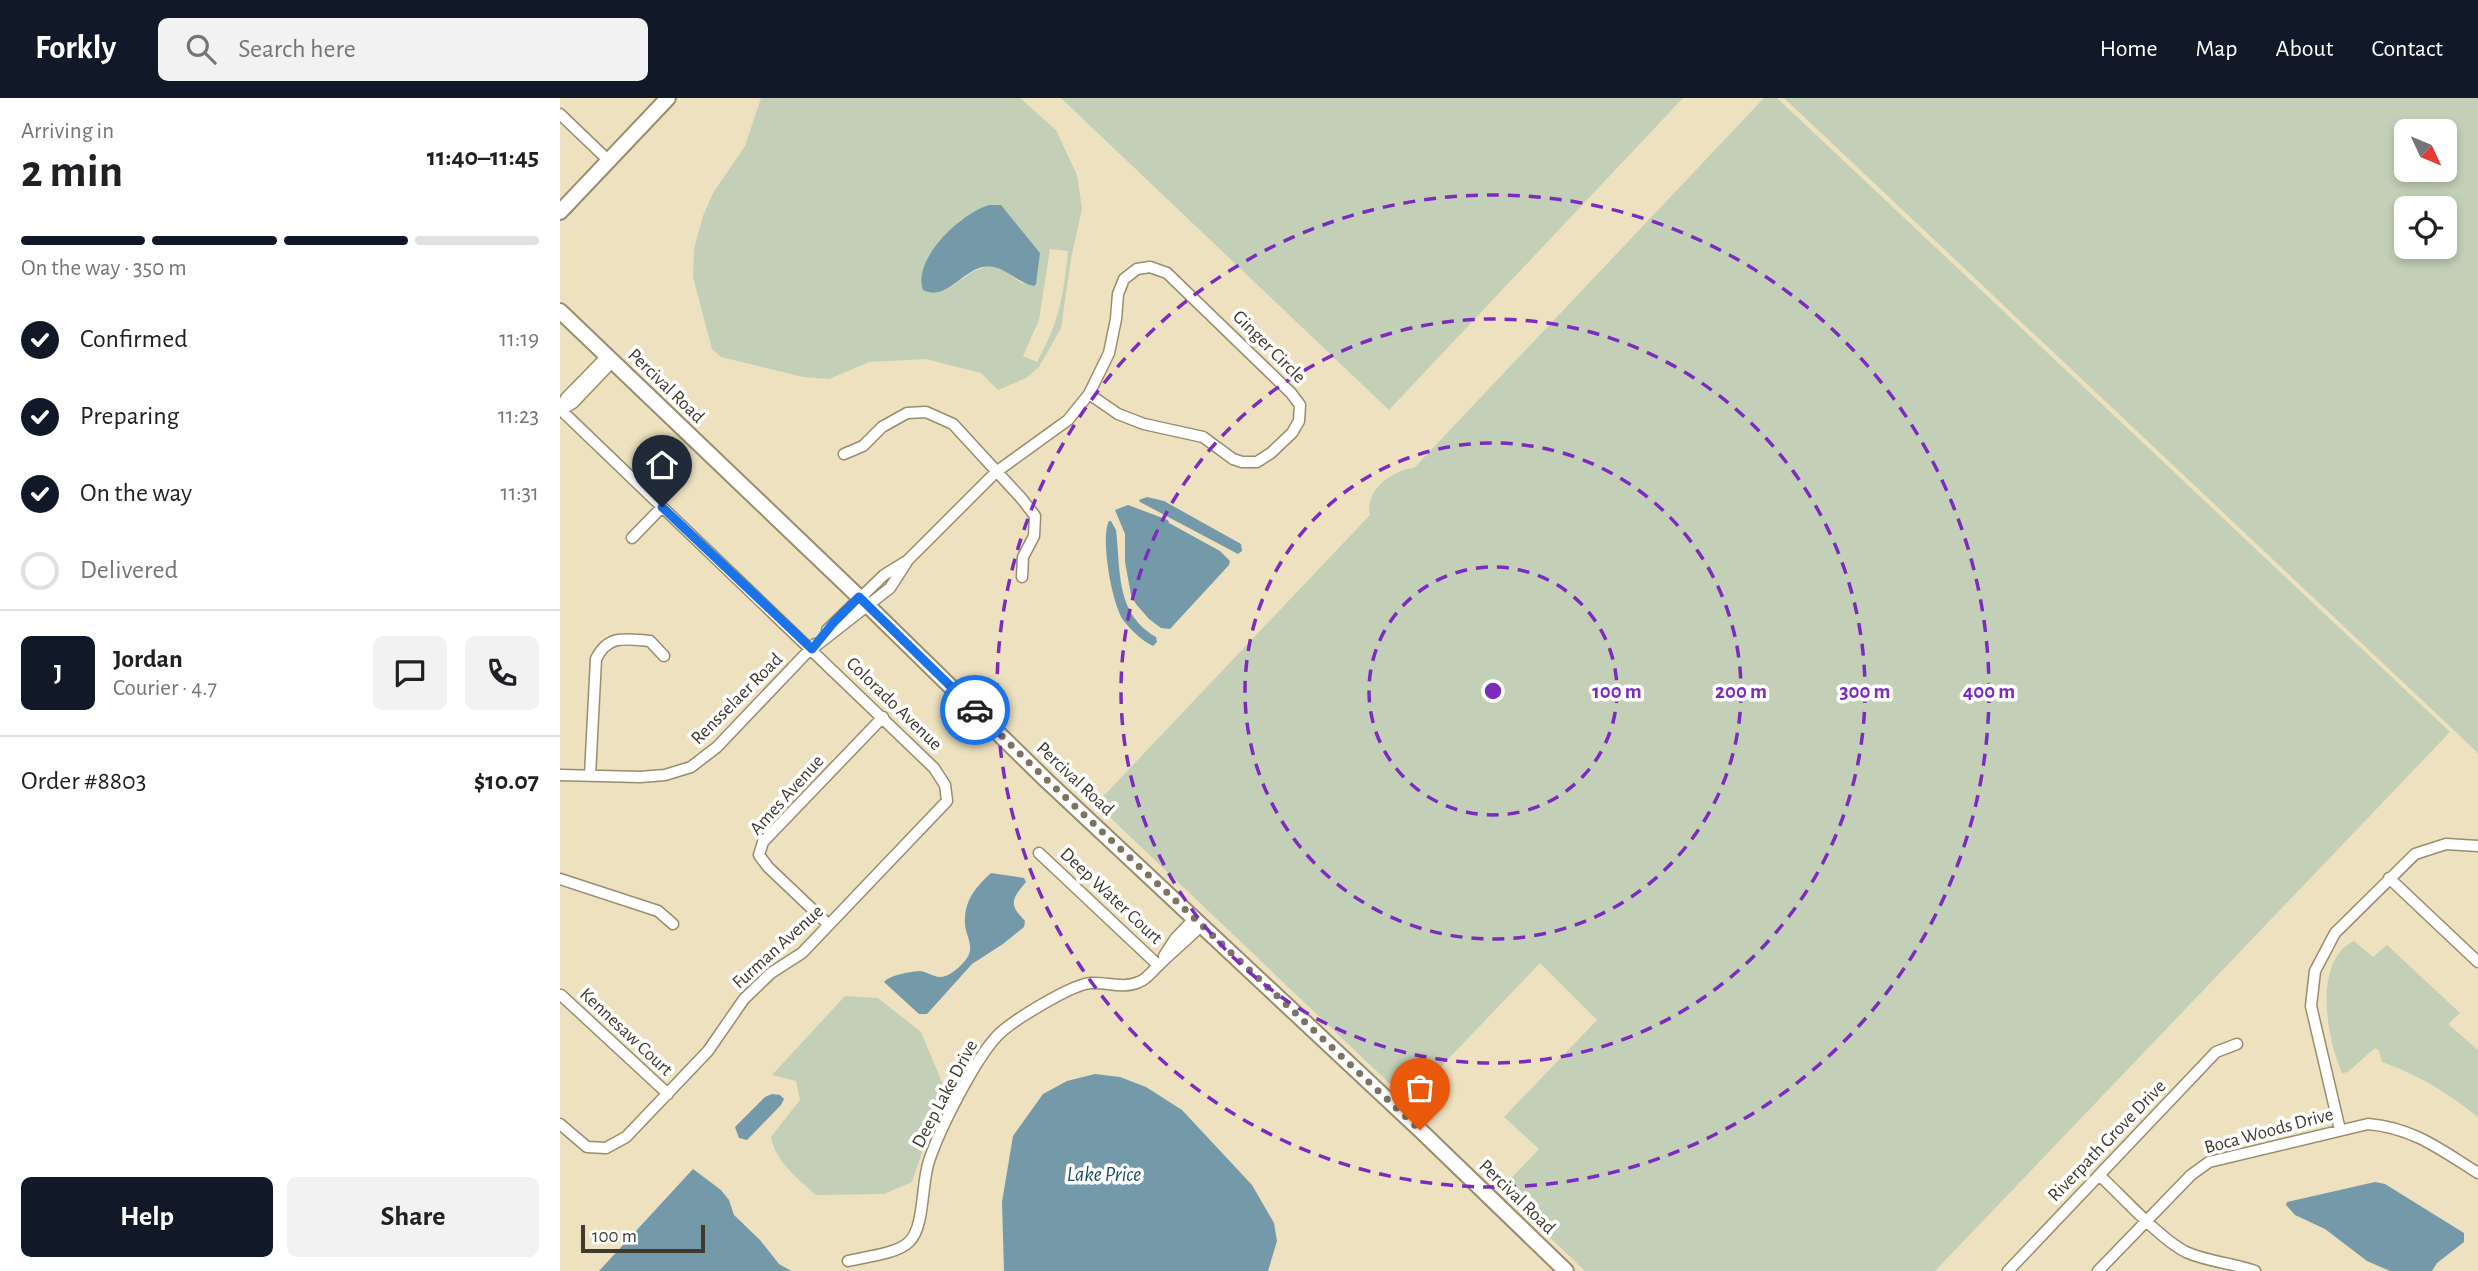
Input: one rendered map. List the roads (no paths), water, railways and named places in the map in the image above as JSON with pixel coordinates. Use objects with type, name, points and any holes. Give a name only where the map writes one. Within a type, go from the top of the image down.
[{"type":"street","points":[[560,212],[668,98]]},
{"type":"street","points":[[560,114],[609,160]]},
{"type":"street","name":"Ginger Circle","points":[[1089,394],[1118,414],[1144,424],[1203,437],[1242,462],[1258,462],[1272,453],[1292,433],[1299,421],[1300,405],[1292,393],[1167,272],[1150,267],[1137,269]]},
{"type":"street","name":"Rensselaer Road","points":[[560,775],[665,775],[691,767],[717,747],[812,649],[863,601],[890,587],[908,560],[996,472],[1068,420],[1089,394],[1109,353],[1118,294],[1124,279],[1137,269]]},
{"type":"street","name":"Percival Road","points":[[560,311],[1047,780],[1566,1271]]},
{"type":"street","points":[[560,410],[566,398],[610,359]]},
{"type":"street","name":"Colorado Avenue","points":[[560,410],[934,768],[946,785],[947,801]]},
{"type":"street","points":[[844,454],[863,446],[882,427],[907,413],[926,412],[953,424],[1035,516],[1034,536],[1023,557],[1022,577]]},
{"type":"street","points":[[632,538],[662,507]]},
{"type":"street","points":[[590,775],[596,659],[601,648],[619,638],[650,641],[664,656]]},
{"type":"street","name":"Ames Avenue","points":[[829,925],[768,867],[759,855],[763,842],[883,718]]},
{"type":"street","name":"Furman Avenue","points":[[560,1124],[587,1147],[606,1148],[626,1137],[708,1051],[744,999],[771,973],[802,953],[947,801]]},
{"type":"street","points":[[2340,1130],[2311,1006],[2315,971],[2335,933],[2414,854],[2446,844],[2478,846]]},
{"type":"street","name":"Deep Water Court","points":[[1039,853],[1158,965]]},
{"type":"street","points":[[2389,878],[2478,962]]},
{"type":"street","points":[[560,879],[658,911],[673,924]]},
{"type":"street","name":"Deep Lake Drive","points":[[848,1261],[899,1249],[908,1243],[915,1233],[928,1162],[950,1114],[986,1049],[999,1034],[1013,1022],[1077,986],[1090,983],[1137,983],[1158,965],[1198,922]]},
{"type":"street","name":"Kennesaw Court","points":[[561,995],[668,1094]]},
{"type":"street","name":"Riverpath Grove Drive","points":[[2007,1271],[2216,1052],[2237,1044]]},
{"type":"street","name":"Boca Woods Drive","points":[[2103,1269],[2191,1175],[2209,1162],[2368,1124],[2391,1126],[2423,1138],[2478,1173]]},
{"type":"street","points":[[2099,1175],[2183,1250],[2201,1258],[2255,1271]]},
{"type":"water","points":[[989,205],[1001,205],[1040,253],[1036,284],[1027,284],[997,268],[983,267],[939,292],[923,290],[925,265],[941,239],[965,217]]},
{"type":"water","points":[[1147,497],[1164,501],[1241,544],[1242,551],[1238,554],[1140,502],[1139,500]]},
{"type":"water","points":[[1128,505],[1168,520],[1220,551],[1230,561],[1170,629],[1161,628],[1149,619],[1131,595],[1125,562],[1125,534],[1115,510]]},
{"type":"water","points":[[1109,521],[1116,530],[1122,590],[1133,616],[1156,637],[1157,642],[1153,646],[1127,624],[1115,601],[1107,556]]},
{"type":"water","points":[[991,873],[1024,878],[1026,882],[1015,897],[1014,906],[1025,921],[1024,927],[972,964],[927,1014],[919,1014],[884,982],[895,976],[919,971],[943,977],[961,965],[970,951],[965,925],[968,904],[977,888]]},
{"type":"water","name":"Lake Price","points":[[1095,1074],[1120,1077],[1146,1087],[1182,1110],[1252,1185],[1274,1223],[1277,1241],[1268,1271],[1004,1271],[1002,1202],[1013,1136],[1043,1094],[1067,1081]]},
{"type":"water","points":[[780,1095],[784,1099],[781,1105],[747,1140],[739,1138],[735,1127],[765,1097]]},
{"type":"water","points":[[693,1169],[721,1190],[729,1200],[734,1215],[760,1240],[779,1264],[791,1271],[599,1271]]},
{"type":"water","points":[[2375,1182],[2385,1184],[2464,1233],[2464,1242],[2437,1263],[2432,1271],[2390,1271],[2367,1261],[2325,1229],[2295,1215],[2286,1205],[2287,1202]]}]
